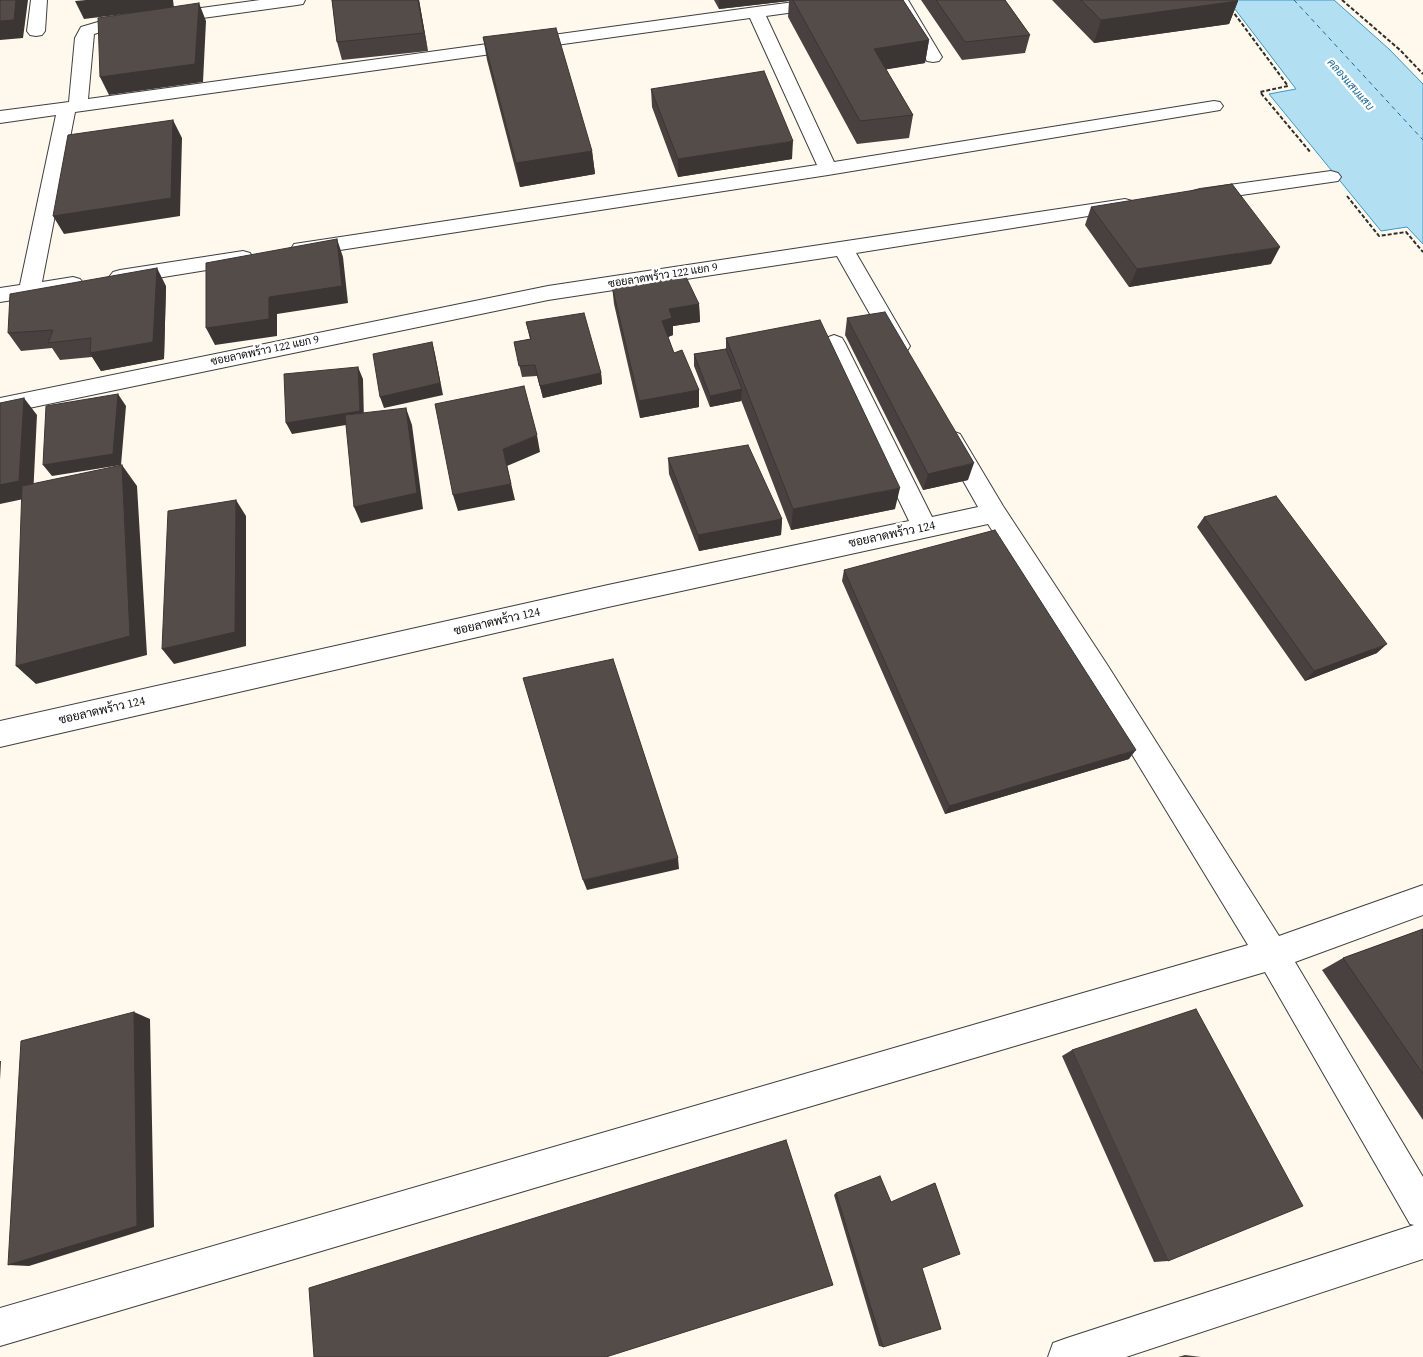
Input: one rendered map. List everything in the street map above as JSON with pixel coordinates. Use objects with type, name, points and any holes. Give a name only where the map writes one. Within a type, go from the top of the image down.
[{"type":"street","points":[[36,31],[39,0]]},
{"type":"street","points":[[30,290],[73,107],[84,38],[87,31],[98,27],[297,0]]},
{"type":"street","points":[[900,0],[932,57]]},
{"type":"street","points":[[0,117],[836,1]]},
{"type":"street","points":[[756,12],[828,169]]},
{"type":"street","points":[[286,251],[828,169],[1214,106]]},
{"type":"street","points":[[1178,198],[1332,177]]},
{"type":"street","name":"ซอยลาดพร้าว 122 แยก 9","points":[[0,406],[548,293],[1140,203]]},
{"type":"street","points":[[843,248],[911,368]]},
{"type":"street","points":[[0,295],[257,256]]},
{"type":"street","points":[[834,343],[925,528]]},
{"type":"street","points":[[940,419],[994,513],[1098,674],[1272,954],[1423,1211]]},
{"type":"street","name":"ซอยลาดพร้าว 124","points":[[0,734],[608,596],[994,513]]},
{"type":"street","points":[[0,1327],[1272,954],[1423,900]]},
{"type":"street","points":[[1067,1357],[1423,1241]]},
{"type":"path","points":[[1342,0],[1400,50],[1423,74]]},
{"type":"path","points":[[1230,8],[1288,86],[1260,92],[1332,177],[1378,236],[1406,232],[1423,252]]},
{"type":"water","name":"คลองแสนแสบ","points":[[1228,0],[1334,0],[1389,49],[1423,84],[1423,244],[1407,227],[1381,231],[1269,94],[1296,89]]},
{"type":"building","points":[[0,0],[16,0],[14,20],[0,21]]},
{"type":"building","points":[[332,0],[418,0],[424,33],[337,42]]},
{"type":"building","points":[[793,0],[903,0],[929,40],[874,49],[913,115],[860,121]]},
{"type":"building","points":[[936,0],[1005,0],[1030,35],[965,42]]},
{"type":"building","points":[[1081,0],[1237,0],[1238,1],[1101,20]]},
{"type":"building","points":[[199,3],[195,64],[100,77],[98,18]]},
{"type":"building","points":[[556,28],[592,151],[516,163],[483,37]]},
{"type":"building","points":[[764,71],[793,141],[678,159],[651,89]]},
{"type":"building","points":[[173,120],[171,198],[53,216],[68,135]]},
{"type":"building","points":[[1232,184],[1280,247],[1137,269],[1091,207]]},
{"type":"building","points":[[337,239],[342,286],[269,297],[269,319],[206,328],[206,263]]},
{"type":"building","points":[[157,268],[153,342],[90,353],[91,338],[48,343],[53,330],[8,333],[10,294]]},
{"type":"building","points":[[686,277],[699,304],[669,309],[672,318],[662,321],[674,353],[682,350],[699,390],[639,401],[612,286]]},
{"type":"building","points":[[885,312],[974,463],[928,474],[847,318]]},
{"type":"building","points":[[584,313],[601,373],[540,386],[535,365],[519,366],[514,342],[531,339],[526,322]]},
{"type":"building","points":[[820,320],[900,488],[793,509],[726,338]]},
{"type":"building","points":[[432,342],[440,383],[380,397],[373,354]]},
{"type":"building","points":[[726,349],[742,389],[710,396],[694,354]]},
{"type":"building","points":[[358,367],[360,411],[286,423],[284,374]]},
{"type":"building","points":[[524,386],[537,435],[503,449],[511,484],[453,495],[435,404]]},
{"type":"building","points":[[118,394],[113,454],[43,465],[46,406]]},
{"type":"building","points":[[24,398],[19,481],[0,485],[0,403]]},
{"type":"building","points":[[406,408],[417,493],[354,507],[345,415]]},
{"type":"building","points":[[748,445],[782,519],[698,535],[668,458]]},
{"type":"building","points":[[122,465],[130,636],[16,666],[22,486]]},
{"type":"building","points":[[1276,496],[1387,644],[1314,671],[1204,517]]},
{"type":"building","points":[[236,500],[235,632],[162,649],[168,511]]},
{"type":"building","points":[[995,530],[1136,750],[949,806],[844,570]]},
{"type":"building","points":[[613,659],[678,858],[583,880],[523,678]]},
{"type":"building","points":[[1423,929],[1423,1074],[1343,958]]},
{"type":"building","points":[[1196,1009],[1303,1206],[1168,1261],[1072,1050]]},
{"type":"building","points":[[134,1012],[137,1226],[8,1265],[21,1041]]},
{"type":"building","points":[[786,1140],[833,1285],[606,1357],[314,1357],[309,1288]]},
{"type":"building","points":[[880,1176],[891,1202],[935,1183],[960,1254],[922,1268],[941,1329],[883,1347],[836,1193]]},
{"type":"ferry route","points":[[1294,0],[1423,140]]}]
